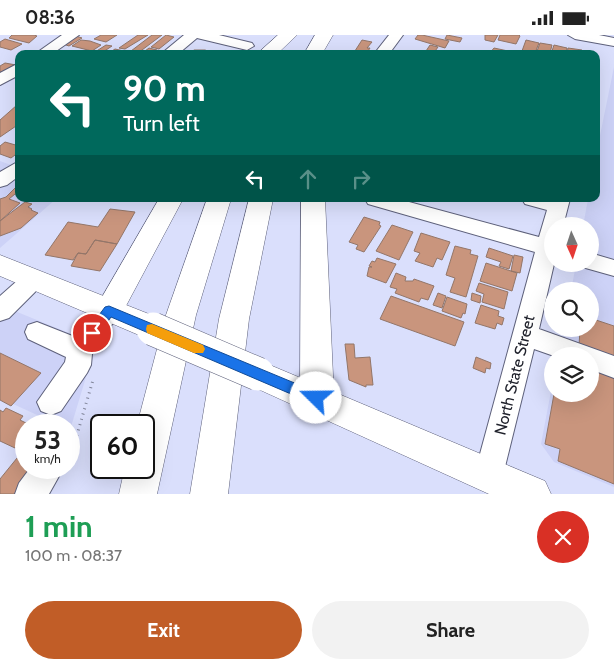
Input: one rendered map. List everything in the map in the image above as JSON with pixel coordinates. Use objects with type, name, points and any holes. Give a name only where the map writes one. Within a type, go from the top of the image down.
[{"type":"main road","points":[[271,50],[289,35]]},
{"type":"main road","points":[[282,50],[289,35]]},
{"type":"main road","points":[[316,50],[324,35]]},
{"type":"main road","points":[[330,50],[334,35]]},
{"type":"main road","points":[[109,311],[169,202]]},
{"type":"main road","points":[[155,421],[181,315],[218,202]]},
{"type":"main road","points":[[209,494],[234,319],[260,202]]},
{"type":"main road","points":[[314,202],[316,398]]},
{"type":"main road","points":[[0,265],[316,398],[486,485],[532,494]]},
{"type":"main road","points":[[138,494],[141,479]]},
{"type":"street","points":[[48,50],[72,35]]},
{"type":"street","points":[[173,50],[193,35]]},
{"type":"street","points":[[201,35],[247,46]]},
{"type":"street","points":[[385,50],[396,35]]},
{"type":"street","points":[[575,35],[598,43],[614,42]]},
{"type":"street","points":[[0,80],[15,71]]},
{"type":"street","points":[[0,85],[15,90]]},
{"type":"street","points":[[0,181],[15,170]]},
{"type":"street","points":[[389,202],[544,236]]},
{"type":"street","name":"North State Street","points":[[548,202],[549,217]]},
{"type":"street","name":"North State Street","points":[[486,485],[544,264]]},
{"type":"street","points":[[599,264],[614,268]]},
{"type":"street","points":[[0,311],[34,279]]},
{"type":"street","points":[[50,402],[78,365],[79,351],[109,311]]},
{"type":"street","points":[[37,332],[79,351]]},
{"type":"street","points":[[523,342],[545,347]]},
{"type":"street","points":[[523,342],[544,356]]},
{"type":"street","points":[[599,362],[614,367]]},
{"type":"street","points":[[30,494],[44,479]]},
{"type":"path","points":[[79,414],[96,371]]},
{"type":"shaded area","points":[[614,67],[614,487],[554,462],[541,444],[549,402],[599,402],[599,347],[560,347],[562,337],[599,337],[599,282],[573,282],[574,273],[599,273],[599,217],[585,217],[587,202],[600,202],[600,135]]},
{"type":"shaded area","points":[[0,161],[15,167],[15,202],[53,202],[0,248]]},
{"type":"shaded area","points":[[0,305],[96,344],[75,414],[35,414],[0,398]]},
{"type":"building","points":[[12,35],[37,36],[29,43],[9,38]]},
{"type":"building","points":[[101,35],[117,35],[106,42],[94,39]]},
{"type":"building","points":[[138,35],[148,35],[125,49],[119,48]]},
{"type":"building","points":[[152,35],[162,35],[142,50],[132,50]]},
{"type":"building","points":[[166,35],[174,37],[159,49],[151,47]]},
{"type":"building","points":[[418,35],[449,41],[445,48],[415,39]]},
{"type":"building","points":[[447,35],[462,38],[460,42],[445,39]]},
{"type":"building","points":[[485,35],[498,35],[494,42],[485,40]]},
{"type":"building","points":[[500,35],[520,36],[516,44],[498,40]]},
{"type":"building","points":[[76,36],[82,38],[69,46],[63,44]]},
{"type":"building","points":[[5,39],[22,44],[11,50],[0,47],[0,42]]},
{"type":"building","points":[[81,40],[101,45],[94,50],[72,46]]},
{"type":"building","points":[[362,40],[372,42],[367,48],[370,48],[369,50],[356,50]]},
{"type":"building","points":[[526,40],[539,43],[536,50],[522,50]]},
{"type":"building","points":[[540,43],[552,45],[551,50],[537,50]]},
{"type":"building","points":[[106,45],[112,46],[106,50],[98,50]]},
{"type":"building","points":[[430,45],[438,47],[436,50],[427,50]]},
{"type":"building","points":[[554,45],[567,48],[567,50],[552,50]]},
{"type":"building","points":[[5,63],[15,65],[0,73],[0,66]]},
{"type":"building","points":[[15,107],[15,127],[0,137],[0,120]]},
{"type":"building","points":[[5,142],[15,145],[15,155],[11,158],[0,154],[0,146]]},
{"type":"building","points":[[15,188],[15,194],[9,199],[20,203],[0,221],[0,199],[6,197]]},
{"type":"building","points":[[25,202],[32,204],[28,207],[38,213],[21,228],[0,236],[0,221]]},
{"type":"building","points":[[110,209],[135,212],[117,244],[95,240],[86,254],[78,253],[73,260],[45,255],[68,222],[98,227]]},
{"type":"building","points":[[364,217],[380,222],[379,225],[381,226],[364,252],[356,249],[358,245],[349,242]]},
{"type":"building","points":[[392,225],[413,232],[399,260],[376,251]]},
{"type":"building","points":[[421,233],[450,242],[442,260],[437,258],[433,267],[415,261],[420,253],[414,251]]},
{"type":"building","points":[[95,240],[117,244],[100,271],[71,266],[78,253],[86,254]]},
{"type":"building","points":[[455,246],[471,250],[470,254],[478,256],[466,297],[450,292],[455,278],[446,275]]},
{"type":"building","points":[[489,248],[513,256],[509,269],[499,266],[501,262],[486,257]]},
{"type":"building","points":[[514,255],[523,257],[520,273],[511,271]]},
{"type":"building","points":[[377,258],[396,264],[386,283],[367,276],[369,267],[372,267],[369,266]]},
{"type":"building","points":[[486,263],[517,273],[512,291],[480,281]]},
{"type":"building","points":[[396,273],[406,277],[405,281],[413,281],[414,279],[434,286],[428,300],[421,298],[419,302],[395,293],[397,289],[390,287]]},
{"type":"building","points":[[479,283],[508,292],[504,309],[482,302],[484,294],[476,291]]},
{"type":"building","points":[[438,293],[446,296],[442,308],[433,305]]},
{"type":"building","points":[[472,293],[481,296],[480,303],[471,300]]},
{"type":"building","points":[[391,296],[464,322],[455,346],[380,319]]},
{"type":"building","points":[[447,297],[467,304],[465,314],[463,313],[461,318],[442,311]]},
{"type":"building","points":[[481,305],[499,311],[498,316],[504,318],[502,325],[497,323],[495,329],[475,323]]},
{"type":"building","points":[[599,321],[614,326],[614,358],[599,353],[599,347],[579,346],[580,337],[599,337]]},
{"type":"building","points":[[345,344],[354,344],[355,358],[370,357],[373,385],[366,385],[366,387],[349,380]]},
{"type":"building","points":[[0,353],[41,373],[11,406],[0,400]]},
{"type":"building","points":[[476,357],[491,363],[490,369],[486,368],[485,373],[473,368]]},
{"type":"building","points":[[599,368],[614,373],[614,484],[558,461],[560,449],[545,444],[553,402],[599,402]]},
{"type":"building","points":[[6,408],[19,414],[15,414],[15,448],[0,441],[0,410],[3,412]]},
{"type":"building","points":[[15,461],[15,479],[35,479],[23,494],[0,494],[0,479]]},
{"type":"slow traffic","points":[[152,329],[198,349]]},
{"type":"route","points":[[92,333],[109,311],[316,398]]}]
